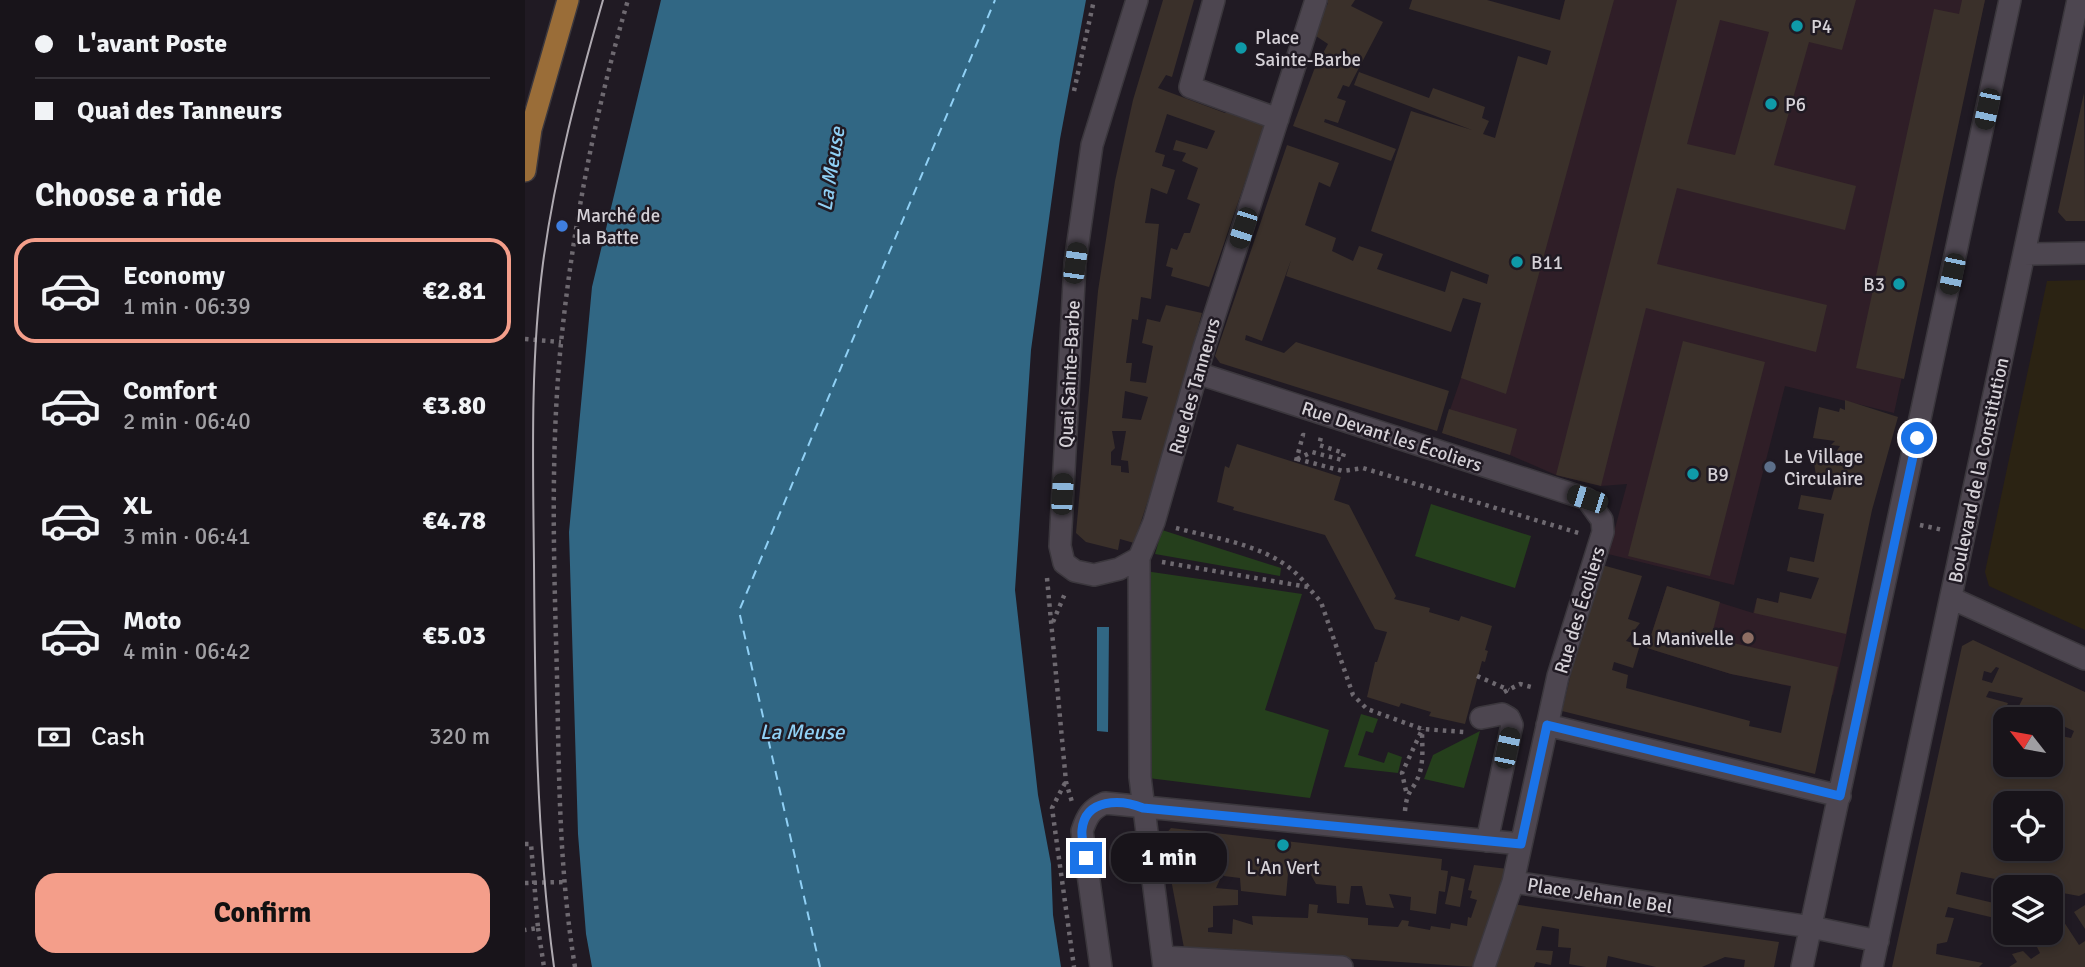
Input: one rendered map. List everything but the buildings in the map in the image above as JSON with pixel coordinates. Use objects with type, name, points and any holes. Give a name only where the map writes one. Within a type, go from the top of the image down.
[{"type":"main road","points":[[525,171],[528,135],[568,0]]},
{"type":"street","name":"Quai Sainte-Barbe","points":[[1075,571],[1064,564],[1060,546],[1075,263],[1092,145],[1137,0]]},
{"type":"street","points":[[1214,0],[1190,88],[1278,119],[1316,0]]},
{"type":"street","points":[[1803,967],[2010,0]]},
{"type":"street","name":"Boulevard de la Constitution","points":[[1872,967],[2078,0]]},
{"type":"street","name":"Rue des Tanneurs","points":[[1139,558],[1154,522],[1196,373],[1278,119]]},
{"type":"street","points":[[2025,254],[2085,253]]},
{"type":"street","name":"Rue Devant les Écoliers","points":[[1196,373],[1587,499]]},
{"type":"street","name":"Rue des Écoliers","points":[[1547,725],[1570,633],[1579,615],[1603,532],[1602,520],[1587,499]]},
{"type":"street","points":[[1075,571],[1094,575],[1119,569],[1139,558],[1143,808],[1163,962],[1342,967]]},
{"type":"street","points":[[1951,598],[2085,659]]},
{"type":"street","points":[[1481,719],[1501,714],[1509,718],[1512,725],[1486,841]]},
{"type":"street","points":[[1547,725],[1840,796]]},
{"type":"street","name":"Place Jehan le Bel","points":[[1547,725],[1513,882],[1811,927]]},
{"type":"street","points":[[1101,967],[1082,831],[1086,817],[1095,807],[1105,803],[1521,844]]},
{"type":"street","points":[[1484,967],[1513,882]]},
{"type":"street","points":[[1811,927],[1878,941]]},
{"type":"path","points":[[575,967],[563,882],[553,522],[561,342],[579,198],[628,0]]},
{"type":"path","points":[[1074,91],[1094,0]]},
{"type":"path","points":[[525,339],[561,342]]},
{"type":"path","points":[[1296,461],[1303,438]]},
{"type":"path","points":[[1296,461],[1312,452],[1342,460],[1344,453],[1319,445],[1321,439]]},
{"type":"path","points":[[1296,461],[1343,471],[1363,468],[1574,532]]},
{"type":"path","points":[[1899,520],[1964,535]]},
{"type":"path","points":[[1180,529],[1255,550],[1285,562],[1321,603],[1353,695],[1367,709],[1422,729],[1461,734],[1481,719],[1507,688],[1520,684],[1536,688]]},
{"type":"path","points":[[1139,558],[1308,587]]},
{"type":"path","points":[[1046,565],[1066,782]]},
{"type":"path","points":[[1052,624],[1075,571]]},
{"type":"path","points":[[1477,676],[1507,688]]},
{"type":"path","points":[[1403,833],[1406,792],[1402,773],[1422,729]]},
{"type":"path","points":[[1406,792],[1418,778],[1422,765],[1422,729]]},
{"type":"path","points":[[525,844],[531,844],[544,967]]},
{"type":"path","points":[[525,883],[563,882]]},
{"type":"path","points":[[525,930],[538,928]]},
{"type":"shaded area","points":[[1565,0],[1985,0],[1894,413],[1785,386],[1734,585],[1608,554],[1627,484],[1601,486],[1556,475],[1510,455],[1442,433],[1461,378]]},
{"type":"shaded area","points":[[2085,280],[2085,630],[1989,586],[1985,572],[2047,281]]},
{"type":"shaded area","name":"La Manivelle","points":[[1667,586],[1753,613],[1757,598],[1850,619],[1833,695],[1731,674],[1647,648]]},
{"type":"green space","points":[[1431,504],[1531,536],[1515,588],[1415,556]]},
{"type":"green space","points":[[1162,530],[1281,568],[1280,576],[1155,554]]},
{"type":"green space","points":[[1138,570],[1302,594],[1265,710],[1329,730],[1310,798],[1140,777]]},
{"type":"green space","points":[[1361,714],[1378,719],[1373,733],[1366,731],[1358,755],[1384,763],[1388,752],[1402,757],[1398,773],[1344,767]]},
{"type":"green space","points":[[1480,731],[1464,788],[1424,779],[1433,755]]},
{"type":"water","name":"La Meuse","points":[[661,0],[1086,0],[1060,139],[1031,350],[1015,590],[1038,795],[1051,864],[1053,915],[1061,967],[592,967],[586,934],[578,834],[569,532],[592,287]]},
{"type":"water","points":[[1097,627],[1109,627],[1108,732],[1097,731]]},
{"type":"ferry route","points":[[820,967],[739,611],[995,0]]},
{"type":"tram line","points":[[554,967],[543,867],[536,716],[534,376],[543,263],[554,196],[576,98],[603,0]]},
{"type":"place","name":"P4","points":[[1797,26]]},
{"type":"place","name":"Place Sainte-Barbe","points":[[1241,48]]},
{"type":"place","name":"P6","points":[[1771,104]]},
{"type":"place","name":"Marché de la Batte","points":[[562,226]]},
{"type":"place","name":"B11","points":[[1517,262]]},
{"type":"place","name":"B3","points":[[1899,284]]},
{"type":"place","name":"Le Village Circulaire","points":[[1770,467]]},
{"type":"place","name":"B9","points":[[1693,474]]},
{"type":"place","name":"La Manivelle","points":[[1748,638]]},
{"type":"place","name":"L'An Vert","points":[[1283,845]]},
{"type":"route","points":[[1086,858],[1082,831],[1086,817],[1095,807],[1119,802],[1143,808],[1521,844],[1547,725],[1840,796],[1917,438]]}]
